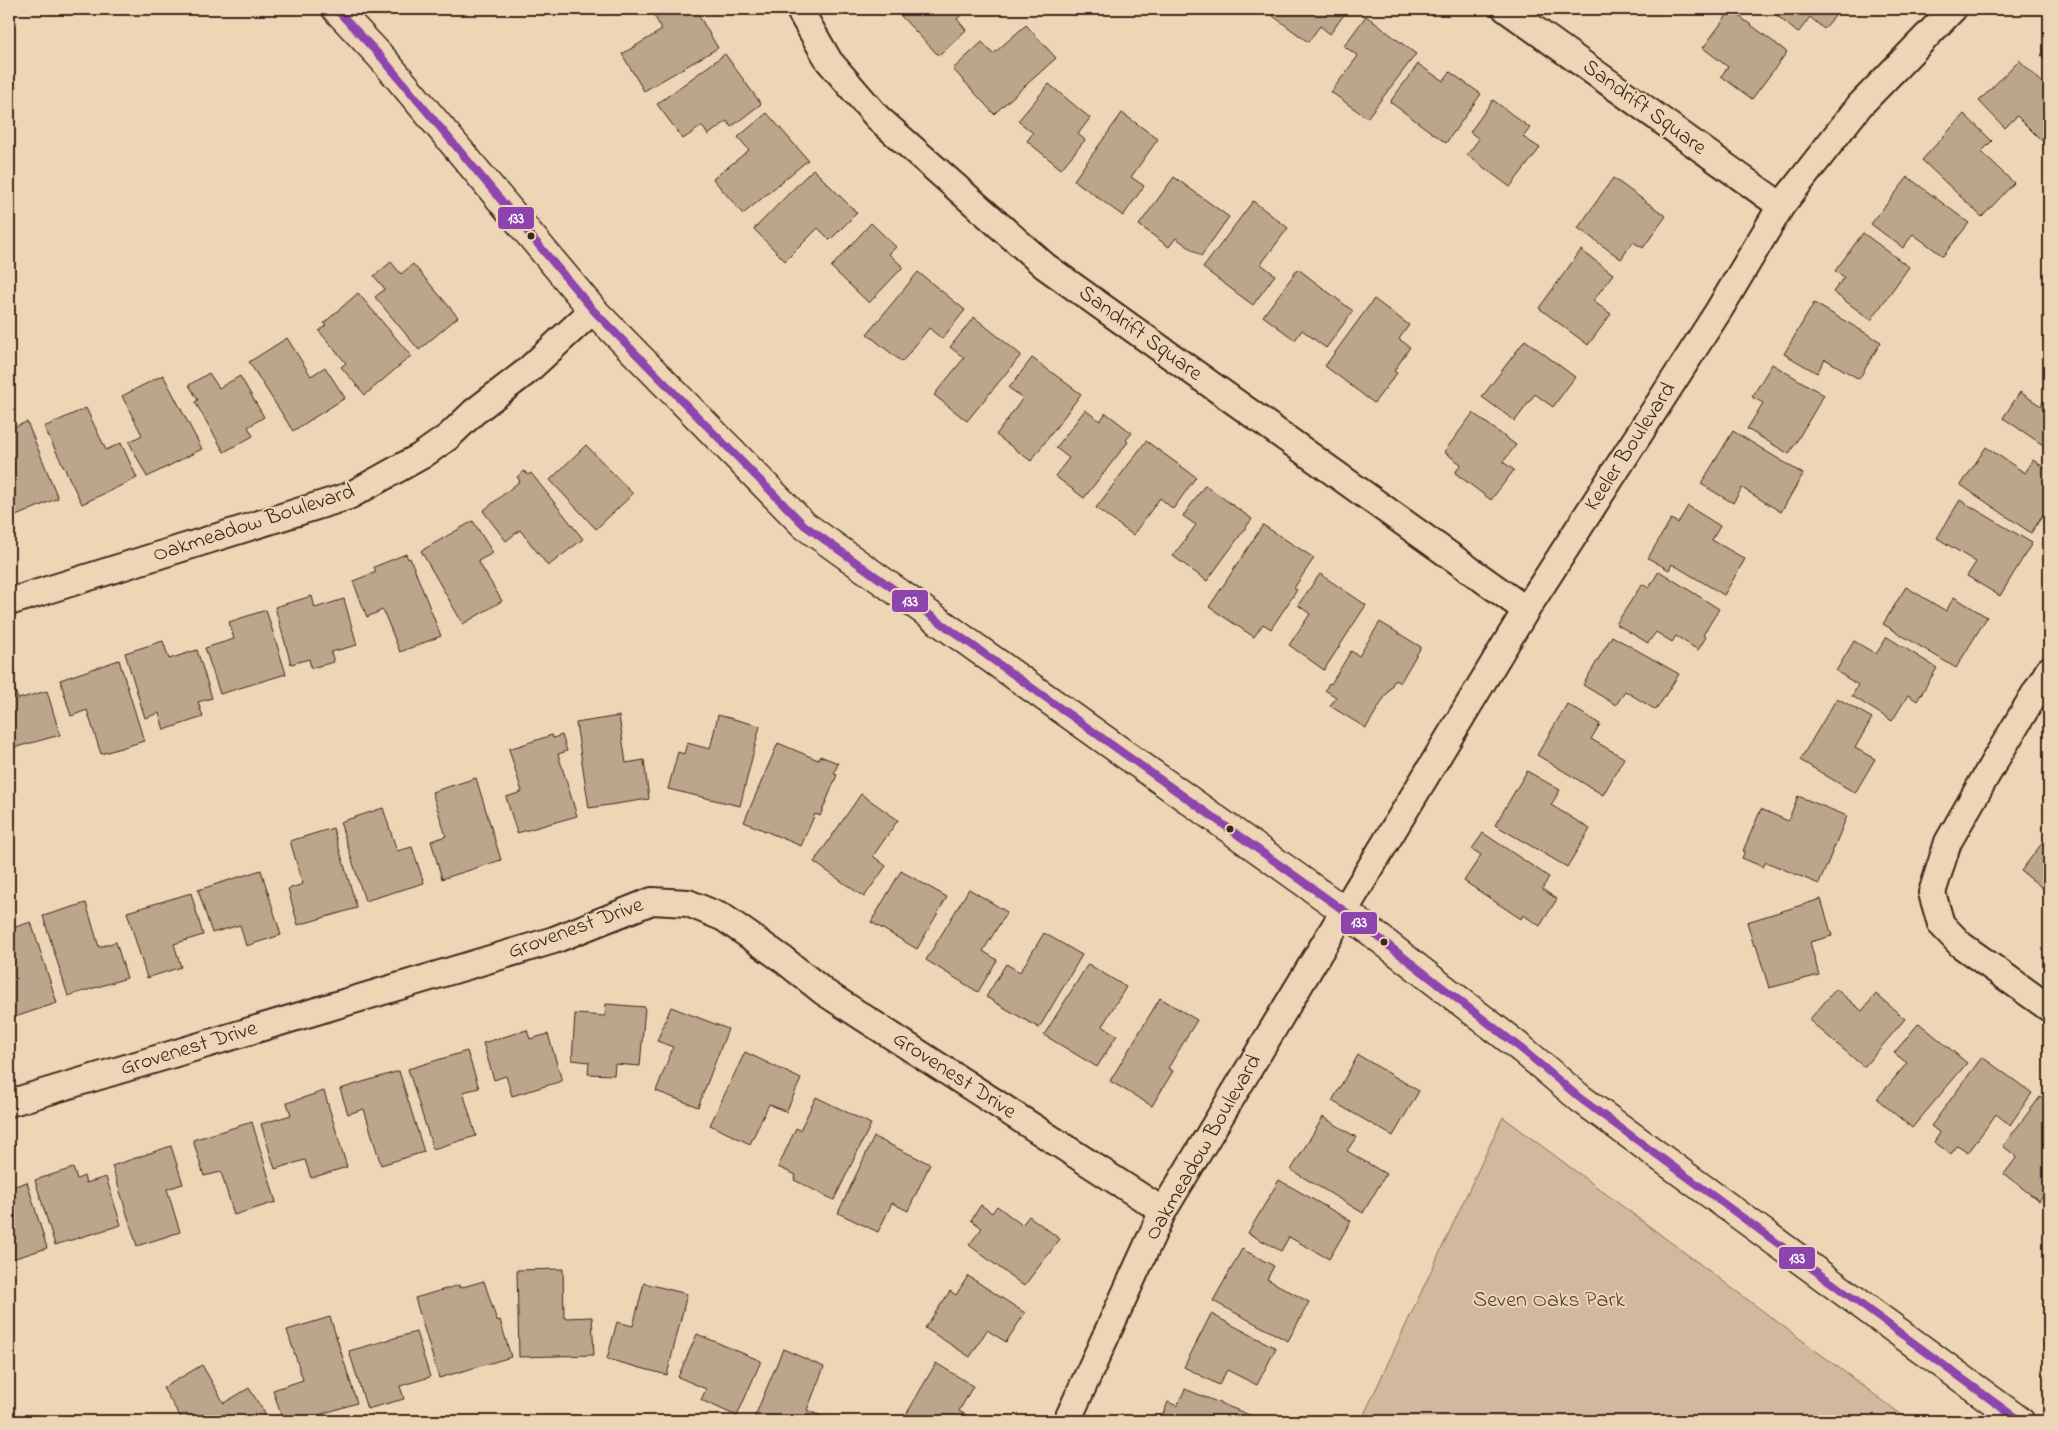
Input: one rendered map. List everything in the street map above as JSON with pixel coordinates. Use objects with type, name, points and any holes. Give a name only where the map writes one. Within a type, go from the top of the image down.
[{"type":"main road","points":[[336,9],[382,58],[593,310],[804,525],[1343,910],[1523,1050],[1582,1099],[2020,1421]]},
{"type":"main road","points":[[356,9],[382,58]]},
{"type":"street","name":"Sandrift Square","points":[[799,9],[829,61],[878,118],[1045,266],[1526,610]]},
{"type":"street","name":"Sandrift Square","points":[[1506,9],[1781,206]]},
{"type":"street","name":"Keeler Boulevard","points":[[1343,910],[1373,864],[1526,610],[1719,310],[1781,206],[1860,105],[1953,9]]},
{"type":"street","name":"Oakmeadow Boulevard","points":[[9,602],[349,496],[422,456],[448,436],[474,412],[526,372],[593,310]]},
{"type":"street","points":[[2049,670],[1948,842],[1932,893],[1941,924],[1962,945],[2049,1008]]},
{"type":"street","name":"Grovenest Drive","points":[[9,1103],[554,940],[652,901],[688,902],[724,918],[784,960],[824,992],[1163,1210]]},
{"type":"street","name":"Oakmeadow Boulevard","points":[[1067,1421],[1163,1210],[1343,910]]},
{"type":"green space","name":"Seven Oaks Park","points":[[1503,1117],[1910,1421],[1361,1421]]},
{"type":"building","points":[[597,9],[611,9],[601,15]]},
{"type":"building","points":[[665,9],[695,9],[718,48],[644,91],[622,54],[662,30],[654,15]]},
{"type":"building","points":[[902,9],[968,9],[957,19],[966,30],[939,56],[898,13]]},
{"type":"building","points":[[1266,9],[1348,9],[1330,34],[1320,26],[1308,42]]},
{"type":"building","points":[[1769,9],[1830,9],[1828,11],[1835,16],[1824,29],[1810,17],[1798,33]]},
{"type":"building","points":[[1731,10],[1787,52],[1752,99],[1721,76],[1728,67],[1703,48]]},
{"type":"building","points":[[1366,16],[1416,54],[1367,118],[1331,92],[1358,56],[1344,46]]},
{"type":"building","points":[[1026,25],[1056,58],[994,114],[953,69],[982,42],[993,54]]},
{"type":"building","points":[[2049,48],[2049,64],[2041,55]]},
{"type":"building","points":[[725,54],[761,104],[731,127],[727,121],[708,135],[702,126],[683,139],[657,104]]},
{"type":"building","points":[[2019,60],[2049,89],[2049,136],[2043,142],[2017,116],[2005,128],[1979,101]]},
{"type":"building","points":[[1418,64],[1443,81],[1450,72],[1481,94],[1446,143],[1390,102]]},
{"type":"building","points":[[1049,84],[1090,118],[1078,134],[1085,140],[1061,169],[1027,141],[1033,133],[1018,121]]},
{"type":"building","points":[[1493,100],[1530,128],[1523,137],[1540,148],[1510,187],[1467,155],[1479,139],[1470,132]]},
{"type":"building","points":[[767,113],[808,160],[743,214],[713,179],[749,150],[738,137]]},
{"type":"building","points":[[1122,113],[1158,139],[1131,177],[1144,186],[1123,216],[1074,180]]},
{"type":"building","points":[[1964,114],[1992,141],[1981,152],[2014,183],[1982,217],[1922,160]]},
{"type":"building","points":[[813,169],[857,213],[830,240],[818,228],[785,261],[754,229]]},
{"type":"building","points":[[1174,177],[1229,217],[1201,256],[1176,238],[1169,247],[1139,225]]},
{"type":"building","points":[[1908,177],[1969,223],[1943,256],[1913,234],[1903,248],[1871,224]]},
{"type":"building","points":[[1613,178],[1666,216],[1643,248],[1633,242],[1621,259],[1578,228]]},
{"type":"building","points":[[1253,201],[1288,228],[1261,264],[1275,275],[1253,305],[1203,268]]},
{"type":"building","points":[[871,223],[896,247],[889,254],[903,267],[869,303],[831,267]]},
{"type":"building","points":[[1863,233],[1909,267],[1871,320],[1833,292],[1844,277],[1835,271]]},
{"type":"building","points":[[1581,250],[1613,274],[1593,301],[1611,314],[1588,345],[1539,308]]},
{"type":"building","points":[[391,262],[401,274],[413,264],[458,317],[419,350],[375,297],[385,289],[374,276]]},
{"type":"building","points":[[1298,269],[1353,311],[1326,348],[1302,330],[1295,340],[1263,316]]},
{"type":"building","points":[[918,272],[965,310],[942,339],[929,328],[902,362],[867,334]]},
{"type":"building","points":[[358,293],[411,356],[365,395],[341,367],[346,363],[319,331],[326,325],[324,323]]},
{"type":"building","points":[[1374,299],[1409,325],[1399,339],[1410,347],[1394,371],[1397,373],[1374,403],[1325,366]]},
{"type":"building","points":[[1814,303],[1881,342],[1859,379],[1825,359],[1817,373],[1784,354]]},
{"type":"building","points":[[974,317],[1021,355],[967,421],[934,395],[964,358],[950,347]]},
{"type":"building","points":[[287,338],[311,376],[325,367],[345,398],[293,431],[249,362]]},
{"type":"building","points":[[1525,340],[1575,377],[1553,407],[1535,394],[1515,421],[1482,397]]},
{"type":"building","points":[[1032,358],[1081,394],[1031,461],[996,435],[1023,398],[1009,388]]},
{"type":"building","points":[[1772,364],[1824,395],[1789,454],[1747,429],[1763,403],[1752,397]]},
{"type":"building","points":[[209,373],[219,388],[240,376],[264,417],[248,427],[253,436],[224,452],[195,402],[198,400],[189,385]]},
{"type":"building","points":[[163,375],[202,449],[147,477],[129,442],[142,435],[122,396]]},
{"type":"building","points":[[2020,392],[2041,406],[2049,393],[2049,449],[2003,418]]},
{"type":"building","points":[[86,408],[106,450],[121,443],[137,478],[82,504],[44,427]]},
{"type":"building","points":[[1085,410],[1100,421],[1106,413],[1132,433],[1126,440],[1128,442],[1084,498],[1055,476],[1069,458],[1056,448]]},
{"type":"building","points":[[1473,413],[1516,445],[1503,462],[1514,470],[1491,500],[1455,473],[1461,464],[1444,452]]},
{"type":"building","points":[[27,422],[58,498],[9,519],[9,429]]},
{"type":"building","points":[[1733,431],[1803,474],[1781,512],[1742,488],[1733,503],[1701,484]]},
{"type":"building","points":[[1146,441],[1196,477],[1173,509],[1160,498],[1133,535],[1096,508]]},
{"type":"building","points":[[586,445],[633,494],[596,529],[550,480]]},
{"type":"building","points":[[1986,447],[2025,473],[2033,460],[2049,471],[2049,506],[2031,533],[1961,485]]},
{"type":"building","points":[[524,471],[528,475],[531,473],[583,539],[548,566],[520,530],[506,541],[483,511],[520,481],[517,477]]},
{"type":"building","points":[[1205,485],[1252,519],[1207,581],[1173,556],[1196,525],[1183,516]]},
{"type":"building","points":[[1960,500],[2032,543],[2000,596],[1967,576],[1976,562],[1937,538]]},
{"type":"building","points":[[1688,506],[1720,526],[1712,540],[1745,559],[1724,595],[1672,564],[1669,570],[1648,558],[1671,519],[1678,523]]},
{"type":"building","points":[[473,521],[493,553],[478,561],[502,601],[463,624],[421,551]]},
{"type":"building","points":[[1263,525],[1314,558],[1294,588],[1297,590],[1271,629],[1263,624],[1254,637],[1209,607]]},
{"type":"building","points":[[406,554],[408,559],[410,558],[441,636],[400,652],[383,610],[367,617],[353,581],[376,572],[374,567]]},
{"type":"building","points":[[1659,571],[1719,609],[1703,635],[1706,637],[1698,650],[1676,636],[1672,642],[1656,632],[1648,643],[1616,624],[1642,584],[1649,588]]},
{"type":"building","points":[[1320,574],[1366,605],[1324,670],[1289,645],[1310,614],[1298,605]]},
{"type":"building","points":[[1906,587],[1946,611],[1954,597],[1987,617],[1956,668],[1883,624]]},
{"type":"building","points":[[312,596],[315,608],[344,599],[357,645],[331,652],[334,662],[311,668],[309,659],[291,664],[275,607]]},
{"type":"building","points":[[266,610],[286,674],[220,694],[205,648],[234,639],[229,622]]},
{"type":"building","points":[[1380,622],[1421,647],[1400,683],[1395,680],[1366,728],[1330,706],[1336,697],[1325,690],[1329,683],[1331,684],[1351,651],[1359,656]]},
{"type":"building","points":[[1612,636],[1679,674],[1656,710],[1625,691],[1616,705],[1583,685]]},
{"type":"building","points":[[1887,637],[1937,668],[1917,701],[1908,695],[1892,721],[1852,696],[1858,685],[1836,671],[1854,641],[1876,654]]},
{"type":"building","points":[[163,641],[169,659],[197,650],[212,698],[198,702],[203,717],[164,730],[159,713],[145,718],[125,653]]},
{"type":"building","points":[[119,660],[144,741],[101,754],[87,710],[71,716],[60,680]]},
{"type":"building","points":[[14,688],[18,699],[47,691],[60,735],[9,749],[9,689]]},
{"type":"building","points":[[1837,698],[1872,718],[1855,748],[1875,759],[1855,793],[1800,760]]},
{"type":"building","points":[[1567,704],[1600,724],[1591,739],[1624,758],[1603,795],[1537,755]]},
{"type":"building","points":[[718,715],[760,726],[740,806],[668,789],[678,752],[684,754],[687,743],[710,749]]},
{"type":"building","points":[[619,716],[626,763],[644,760],[649,799],[589,808],[576,723]]},
{"type":"building","points":[[552,735],[553,738],[562,735],[567,751],[558,754],[577,816],[517,833],[506,797],[522,792],[509,749]]},
{"type":"building","points":[[778,743],[818,760],[820,756],[838,763],[834,774],[837,775],[820,816],[815,814],[801,846],[744,822]]},
{"type":"building","points":[[1527,771],[1560,790],[1551,805],[1590,829],[1567,867],[1495,825]]},
{"type":"building","points":[[476,778],[501,860],[442,879],[431,841],[446,836],[432,792]]},
{"type":"building","points":[[861,794],[898,820],[873,856],[886,866],[864,897],[814,862]]},
{"type":"building","points":[[1798,796],[1847,816],[1819,884],[1766,862],[1763,867],[1742,858],[1745,851],[1743,851],[1761,809],[1788,821]]},
{"type":"building","points":[[383,808],[397,851],[412,847],[424,883],[365,901],[340,822]]},
{"type":"building","points":[[333,828],[357,908],[298,925],[288,889],[303,884],[290,841]]},
{"type":"building","points":[[1483,833],[1549,877],[1542,889],[1557,899],[1540,926],[1523,915],[1521,919],[1464,881],[1481,855],[1472,849]]},
{"type":"building","points":[[2049,834],[2049,893],[2021,871]]},
{"type":"building","points":[[261,870],[281,935],[246,946],[240,925],[212,933],[198,890]]},
{"type":"building","points":[[901,871],[947,897],[917,949],[871,922]]},
{"type":"building","points":[[969,889],[1007,912],[983,951],[997,960],[978,992],[926,960]]},
{"type":"building","points":[[191,893],[203,935],[174,944],[181,967],[147,978],[127,912]]},
{"type":"building","points":[[1821,899],[1832,936],[1810,942],[1819,975],[1769,988],[1747,922]]},
{"type":"building","points":[[86,903],[99,947],[116,942],[127,978],[68,996],[43,916]]},
{"type":"building","points":[[31,922],[57,1003],[9,1019],[9,929]]},
{"type":"building","points":[[1044,933],[1082,955],[1039,1028],[986,997],[1006,964],[1020,972]]},
{"type":"building","points":[[1088,964],[1126,987],[1102,1026],[1117,1035],[1097,1067],[1044,1035]]},
{"type":"building","points":[[1836,989],[1862,1011],[1876,994],[1905,1019],[1864,1067],[1809,1020]]},
{"type":"building","points":[[1160,998],[1197,1020],[1168,1068],[1173,1071],[1152,1106],[1110,1081]]},
{"type":"building","points":[[606,1004],[645,1007],[640,1066],[615,1064],[614,1075],[588,1074],[589,1062],[572,1060],[575,1014],[605,1016]]},
{"type":"building","points":[[671,1007],[728,1029],[698,1107],[656,1091],[673,1047],[657,1041]]},
{"type":"building","points":[[1919,1023],[1967,1063],[1912,1128],[1877,1099],[1907,1063],[1894,1053]]},
{"type":"building","points":[[527,1030],[530,1039],[548,1034],[562,1081],[512,1096],[506,1076],[494,1080],[483,1043]]},
{"type":"building","points":[[467,1051],[479,1088],[463,1092],[476,1136],[433,1149],[408,1069]]},
{"type":"building","points":[[745,1052],[801,1079],[786,1112],[769,1104],[750,1144],[710,1125]]},
{"type":"building","points":[[1358,1055],[1419,1091],[1393,1136],[1332,1101]]},
{"type":"building","points":[[1982,1057],[2032,1093],[2010,1125],[1996,1114],[1968,1153],[1957,1146],[1951,1154],[1934,1142],[1940,1133],[1931,1126]]},
{"type":"building","points":[[399,1071],[424,1152],[381,1165],[364,1109],[348,1114],[340,1089]]},
{"type":"building","points":[[324,1091],[347,1167],[311,1178],[305,1160],[275,1169],[261,1124],[291,1115],[287,1103]]},
{"type":"building","points":[[816,1097],[871,1124],[834,1200],[794,1180],[796,1175],[778,1167],[796,1128],[800,1130]]},
{"type":"building","points":[[2040,1097],[2049,1104],[2049,1188],[2039,1201],[2004,1174],[2017,1157],[2003,1146]]},
{"type":"building","points":[[1323,1117],[1356,1137],[1347,1151],[1386,1174],[1363,1213],[1291,1170]]},
{"type":"building","points":[[252,1122],[276,1202],[234,1215],[221,1172],[204,1176],[193,1140]]},
{"type":"building","points":[[874,1137],[930,1164],[908,1211],[892,1203],[878,1232],[838,1213]]},
{"type":"building","points":[[171,1146],[183,1184],[167,1189],[180,1232],[137,1246],[112,1166]]},
{"type":"building","points":[[73,1168],[77,1179],[84,1176],[86,1183],[106,1177],[121,1225],[55,1245],[35,1180]]},
{"type":"building","points":[[1279,1180],[1351,1221],[1329,1259],[1289,1237],[1281,1251],[1248,1233]]},
{"type":"building","points":[[27,1182],[47,1248],[9,1260],[9,1188]]},
{"type":"building","points":[[981,1205],[992,1213],[997,1206],[1022,1225],[1029,1216],[1060,1239],[1024,1286],[969,1245],[982,1228],[971,1220]]},
{"type":"building","points":[[1242,1249],[1274,1266],[1267,1279],[1309,1302],[1288,1341],[1213,1301]]},
{"type":"building","points":[[563,1269],[564,1318],[592,1317],[594,1355],[519,1357],[517,1270]]},
{"type":"building","points":[[968,1276],[1025,1313],[1006,1342],[987,1330],[970,1357],[925,1328],[950,1291],[956,1295]]},
{"type":"building","points":[[484,1281],[497,1321],[500,1320],[511,1357],[439,1378],[415,1298],[459,1285],[459,1288]]},
{"type":"building","points":[[644,1283],[687,1294],[667,1375],[607,1359],[617,1322],[633,1326]]},
{"type":"building","points":[[1211,1314],[1276,1348],[1257,1385],[1227,1370],[1219,1385],[1184,1367]]},
{"type":"building","points":[[330,1317],[357,1403],[299,1421],[283,1421],[273,1390],[303,1380],[287,1330]]},
{"type":"building","points":[[416,1332],[430,1377],[400,1386],[404,1399],[367,1409],[349,1351]]},
{"type":"building","points":[[697,1334],[761,1361],[737,1416],[701,1400],[706,1389],[678,1377]]},
{"type":"building","points":[[783,1349],[824,1367],[807,1410],[821,1416],[819,1421],[753,1421]]},
{"type":"building","points":[[936,1363],[973,1386],[959,1411],[977,1421],[903,1420]]},
{"type":"building","points":[[202,1365],[224,1403],[249,1388],[269,1420],[183,1421],[163,1388]]},
{"type":"building","points":[[1185,1389],[1252,1416],[1250,1421],[1160,1421],[1168,1402],[1177,1406]]},
{"type":"transit line","name":"133","points":[[336,9],[382,58],[593,310],[804,525],[1343,910],[1523,1050],[1581,1099],[2020,1421]]}]
